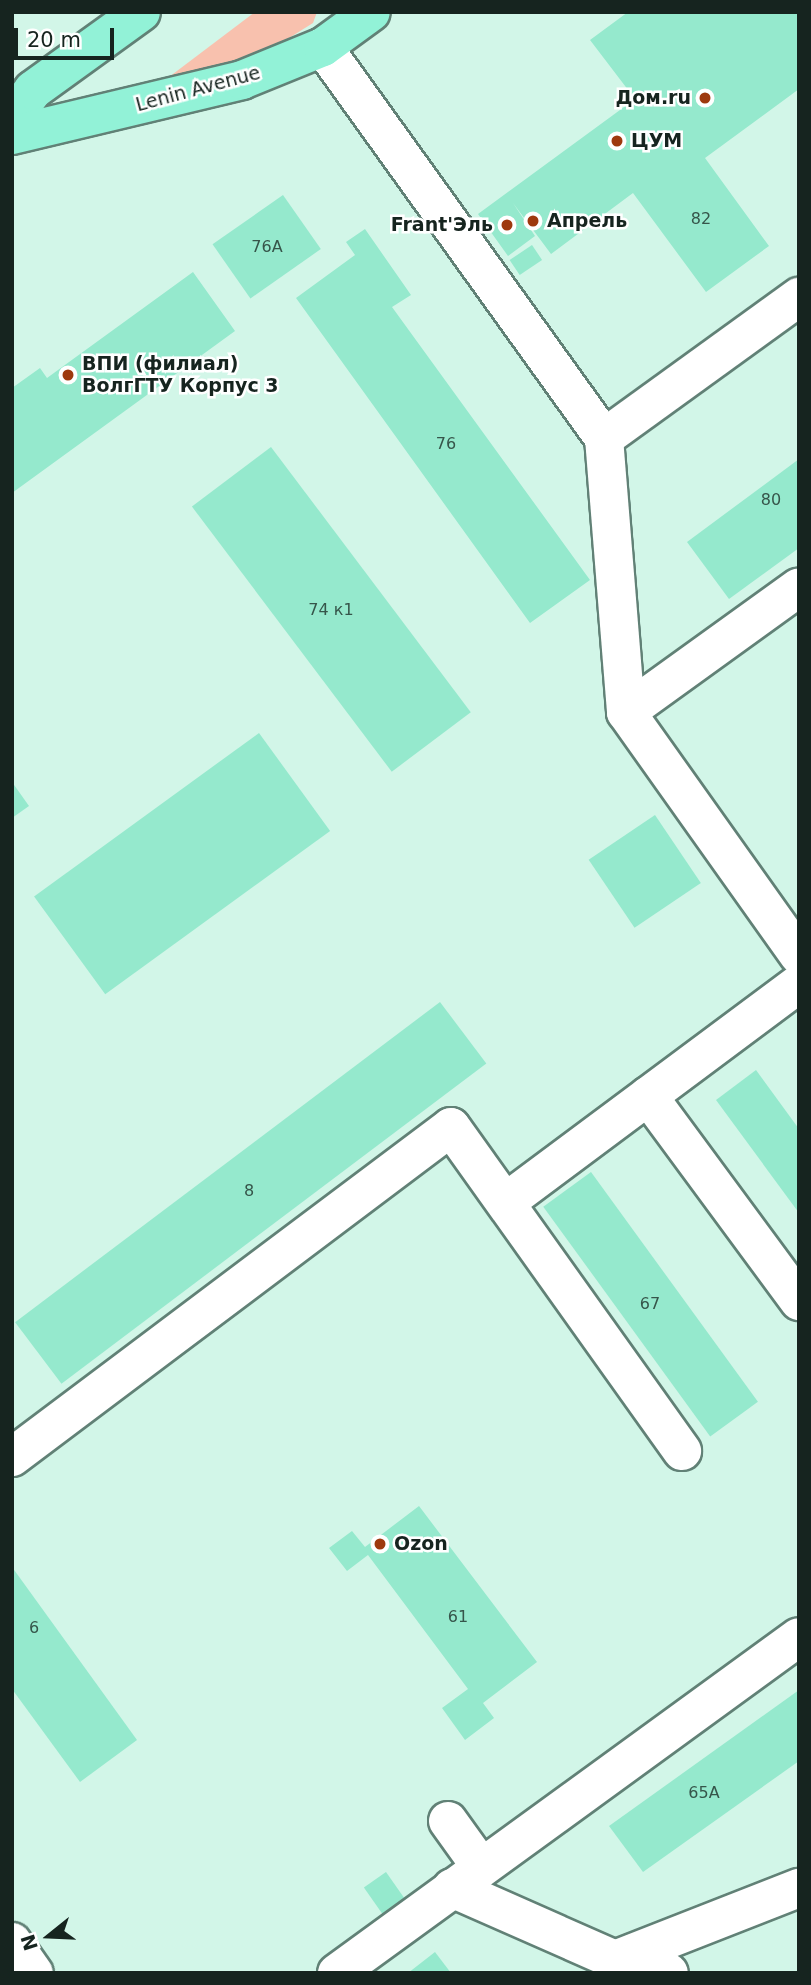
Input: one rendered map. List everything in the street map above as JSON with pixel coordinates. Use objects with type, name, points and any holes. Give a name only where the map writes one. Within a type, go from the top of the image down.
[{"type":"main road","points":[[12,118],[33,90],[141,12]]},
{"type":"main road","name":"Lenin Avenue","points":[[12,135],[242,80],[323,47],[371,12]]},
{"type":"lane","points":[[323,47],[604,438],[626,712],[799,955]]},
{"type":"lane","points":[[604,438],[799,297]]},
{"type":"lane","points":[[626,712],[799,587]]},
{"type":"lane","points":[[506,1202],[799,984]]},
{"type":"lane","points":[[648,1096],[799,1301]]},
{"type":"lane","points":[[12,1457],[451,1127],[682,1451]]},
{"type":"lane","points":[[337,1973],[799,1637]]},
{"type":"lane","points":[[448,1821],[466,1878],[615,1960],[799,1888]]},
{"type":"lane","points":[[12,1942],[34,1973]]},
{"type":"lane","points":[[634,1953],[669,1973]]},
{"type":"shaded area","points":[[255,12],[317,12],[313,23],[257,58],[225,69],[169,77]]},
{"type":"building","name":"ЦУМ","points":[[628,12],[799,12],[799,89],[705,158],[769,246],[706,292],[633,193],[551,254],[513,203],[535,236],[508,256],[478,214],[635,99],[590,40]]},
{"type":"building","points":[[283,195],[321,249],[250,298],[213,244]]},
{"type":"building","points":[[365,229],[411,295],[392,307],[590,580],[530,623],[296,298],[355,255],[346,242]]},
{"type":"building","points":[[532,245],[542,260],[520,275],[510,260]]},
{"type":"building","name":"ВПИ (филиал) ВолгГТУ Корпус 3","points":[[193,272],[235,331],[12,493],[12,388],[40,368],[47,378]]},
{"type":"building","points":[[271,447],[471,712],[392,772],[192,507]]},
{"type":"building","points":[[799,459],[799,548],[729,599],[687,542]]},
{"type":"building","points":[[259,733],[330,831],[105,994],[34,896]]},
{"type":"building","points":[[12,782],[29,806],[12,818]]},
{"type":"building","points":[[655,815],[701,883],[635,928],[589,860]]},
{"type":"building","points":[[440,1002],[486,1063],[61,1384],[15,1322]]},
{"type":"building","points":[[756,1070],[799,1129],[799,1213],[716,1100]]},
{"type":"building","points":[[591,1172],[758,1402],[710,1436],[543,1207]]},
{"type":"building","points":[[419,1506],[537,1662],[483,1703],[494,1718],[465,1740],[442,1708],[468,1689],[368,1555],[347,1571],[329,1548],[352,1531],[365,1547]]},
{"type":"building","points":[[12,1567],[137,1740],[80,1782],[12,1689]]},
{"type":"building","points":[[799,1690],[799,1761],[643,1872],[609,1826]]},
{"type":"building","points":[[386,1872],[405,1899],[383,1915],[364,1887]]},
{"type":"building","points":[[435,1952],[451,1973],[408,1973]]},
{"type":"place","name":"Дом.ru","points":[[705,98]]},
{"type":"place","name":"ЦУМ","points":[[617,141]]},
{"type":"place","name":"Апрель","points":[[533,221]]},
{"type":"place","name":"Frant'Эль","points":[[507,225]]},
{"type":"place","name":"ВПИ (филиал) ВолгГТУ Корпус 3","points":[[68,375]]},
{"type":"place","name":"Ozon","points":[[380,1544]]}]
